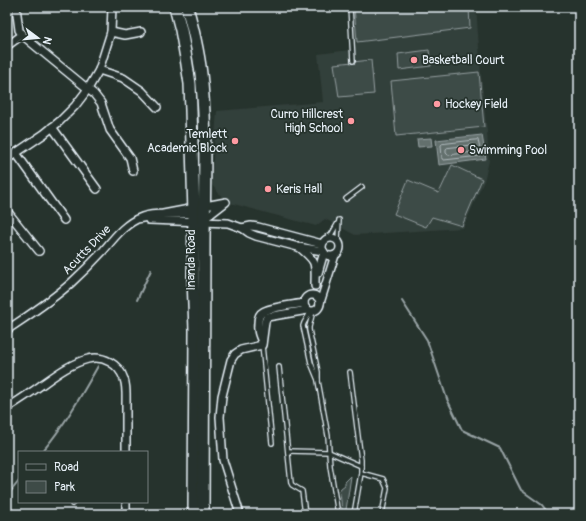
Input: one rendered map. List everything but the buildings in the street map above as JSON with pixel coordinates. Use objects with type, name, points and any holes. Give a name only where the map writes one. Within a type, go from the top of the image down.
[{"type":"main road","name":"Inanda Road","points":[[175,7],[185,51],[190,84],[199,214],[203,514]]},
{"type":"main road","name":"Inanda Road","points":[[187,7],[199,61],[203,90],[204,129],[199,214],[193,278],[195,330],[194,514]]},
{"type":"street","points":[[16,7],[19,30],[22,35],[94,94],[101,103],[110,130],[130,158],[133,171]]},
{"type":"street","points":[[7,159],[52,127],[70,111],[88,90],[99,70],[111,32],[112,7]]},
{"type":"street","points":[[111,32],[125,35],[141,32]]},
{"type":"street","points":[[7,46],[22,35]]},
{"type":"street","points":[[99,70],[123,78],[142,91],[157,107]]},
{"type":"street","points":[[52,127],[97,189]]},
{"type":"street","points":[[16,152],[64,220]]},
{"type":"street","points":[[137,219],[226,202],[208,216],[199,214]]},
{"type":"street","points":[[7,211],[39,251]]},
{"type":"street","name":"Acutts Drive","points":[[7,330],[49,301],[70,284],[118,234],[137,219],[155,214],[199,214]]},
{"type":"street","points":[[137,219],[228,223],[242,228],[256,236],[323,252],[329,256],[335,255]]},
{"type":"street","points":[[242,228],[251,226],[258,227],[322,244]]},
{"type":"street","points":[[262,343],[267,317],[311,311],[318,308],[335,255],[340,248],[338,240],[335,238],[330,237],[325,239],[322,244],[323,252],[313,294]]},
{"type":"street","points":[[298,247],[314,262],[316,270],[315,286]]},
{"type":"street","points":[[313,294],[318,297],[320,303]]},
{"type":"street","points":[[311,311],[304,306],[304,303],[305,298],[313,294]]},
{"type":"street","points":[[262,343],[257,329],[258,318],[262,312],[268,309],[304,303]]},
{"type":"street","points":[[240,514],[223,460],[220,417],[222,396],[231,360],[235,354],[241,350],[262,343]]},
{"type":"street","points":[[7,408],[56,375],[79,362],[97,358],[110,362],[117,367],[124,378],[126,385],[126,451]]},
{"type":"street","points":[[126,503],[126,514]]},
{"type":"lane","points":[[350,7],[353,61]]},
{"type":"lane","points":[[346,199],[362,187]]},
{"type":"lane","points":[[330,237],[339,220],[338,240]]},
{"type":"lane","points":[[311,311],[304,323],[304,330],[311,363],[318,381]]},
{"type":"lane","points":[[311,311],[309,330],[318,372],[318,381],[328,436],[331,478],[338,514]]},
{"type":"lane","points":[[304,330],[309,330]]},
{"type":"lane","points":[[262,343],[272,442]]},
{"type":"lane","points":[[279,367],[290,483],[302,491],[305,514]]},
{"type":"lane","points":[[350,372],[361,466],[354,514]]},
{"type":"lane","points":[[288,451],[329,452],[361,466]]},
{"type":"lane","points":[[361,473],[383,479],[387,488],[382,514]]},
{"type":"shaded area","name":"Curro Hillcrest High School","points":[[347,7],[476,7],[489,161],[484,181],[463,228],[355,235],[325,219],[316,226],[226,202],[211,184],[217,111],[323,102],[318,54],[350,50]]},
{"type":"green space","points":[[354,7],[469,7],[470,28],[357,42]]},
{"type":"green space","name":"Basketball Court","points":[[429,50],[431,66],[399,70],[398,54]]},
{"type":"green space","points":[[371,60],[374,94],[339,97],[334,64]]},
{"type":"green space","name":"Hockey Field","points":[[479,72],[484,127],[396,136],[391,81]]},
{"type":"green space","points":[[452,165],[482,179],[462,226],[432,217],[426,227],[394,214],[408,180],[439,193]]},
{"type":"green space","points":[[351,476],[346,510],[343,510],[339,491]]},
{"type":"water","name":"Swimming Pool","points":[[482,135],[486,159],[439,165],[436,140]]},
{"type":"water","points":[[431,138],[432,146],[418,147],[417,139]]},
{"type":"waterway","points":[[137,300],[151,270]]},
{"type":"waterway","points":[[402,301],[427,340],[447,399],[462,430],[500,448],[521,490],[542,505],[549,514]]},
{"type":"waterway","points":[[43,451],[79,400],[98,366]]},
{"type":"waterway","points":[[7,496],[18,482]]},
{"type":"place","name":"Basketball Court","points":[[414,60]]},
{"type":"place","name":"Hockey Field","points":[[437,104]]},
{"type":"place","name":"Curro Hillcrest High School","points":[[351,121]]},
{"type":"place","name":"Temlett Academic Block","points":[[235,141]]},
{"type":"place","name":"Swimming Pool","points":[[461,150]]},
{"type":"place","name":"Keris Hall","points":[[268,189]]}]
